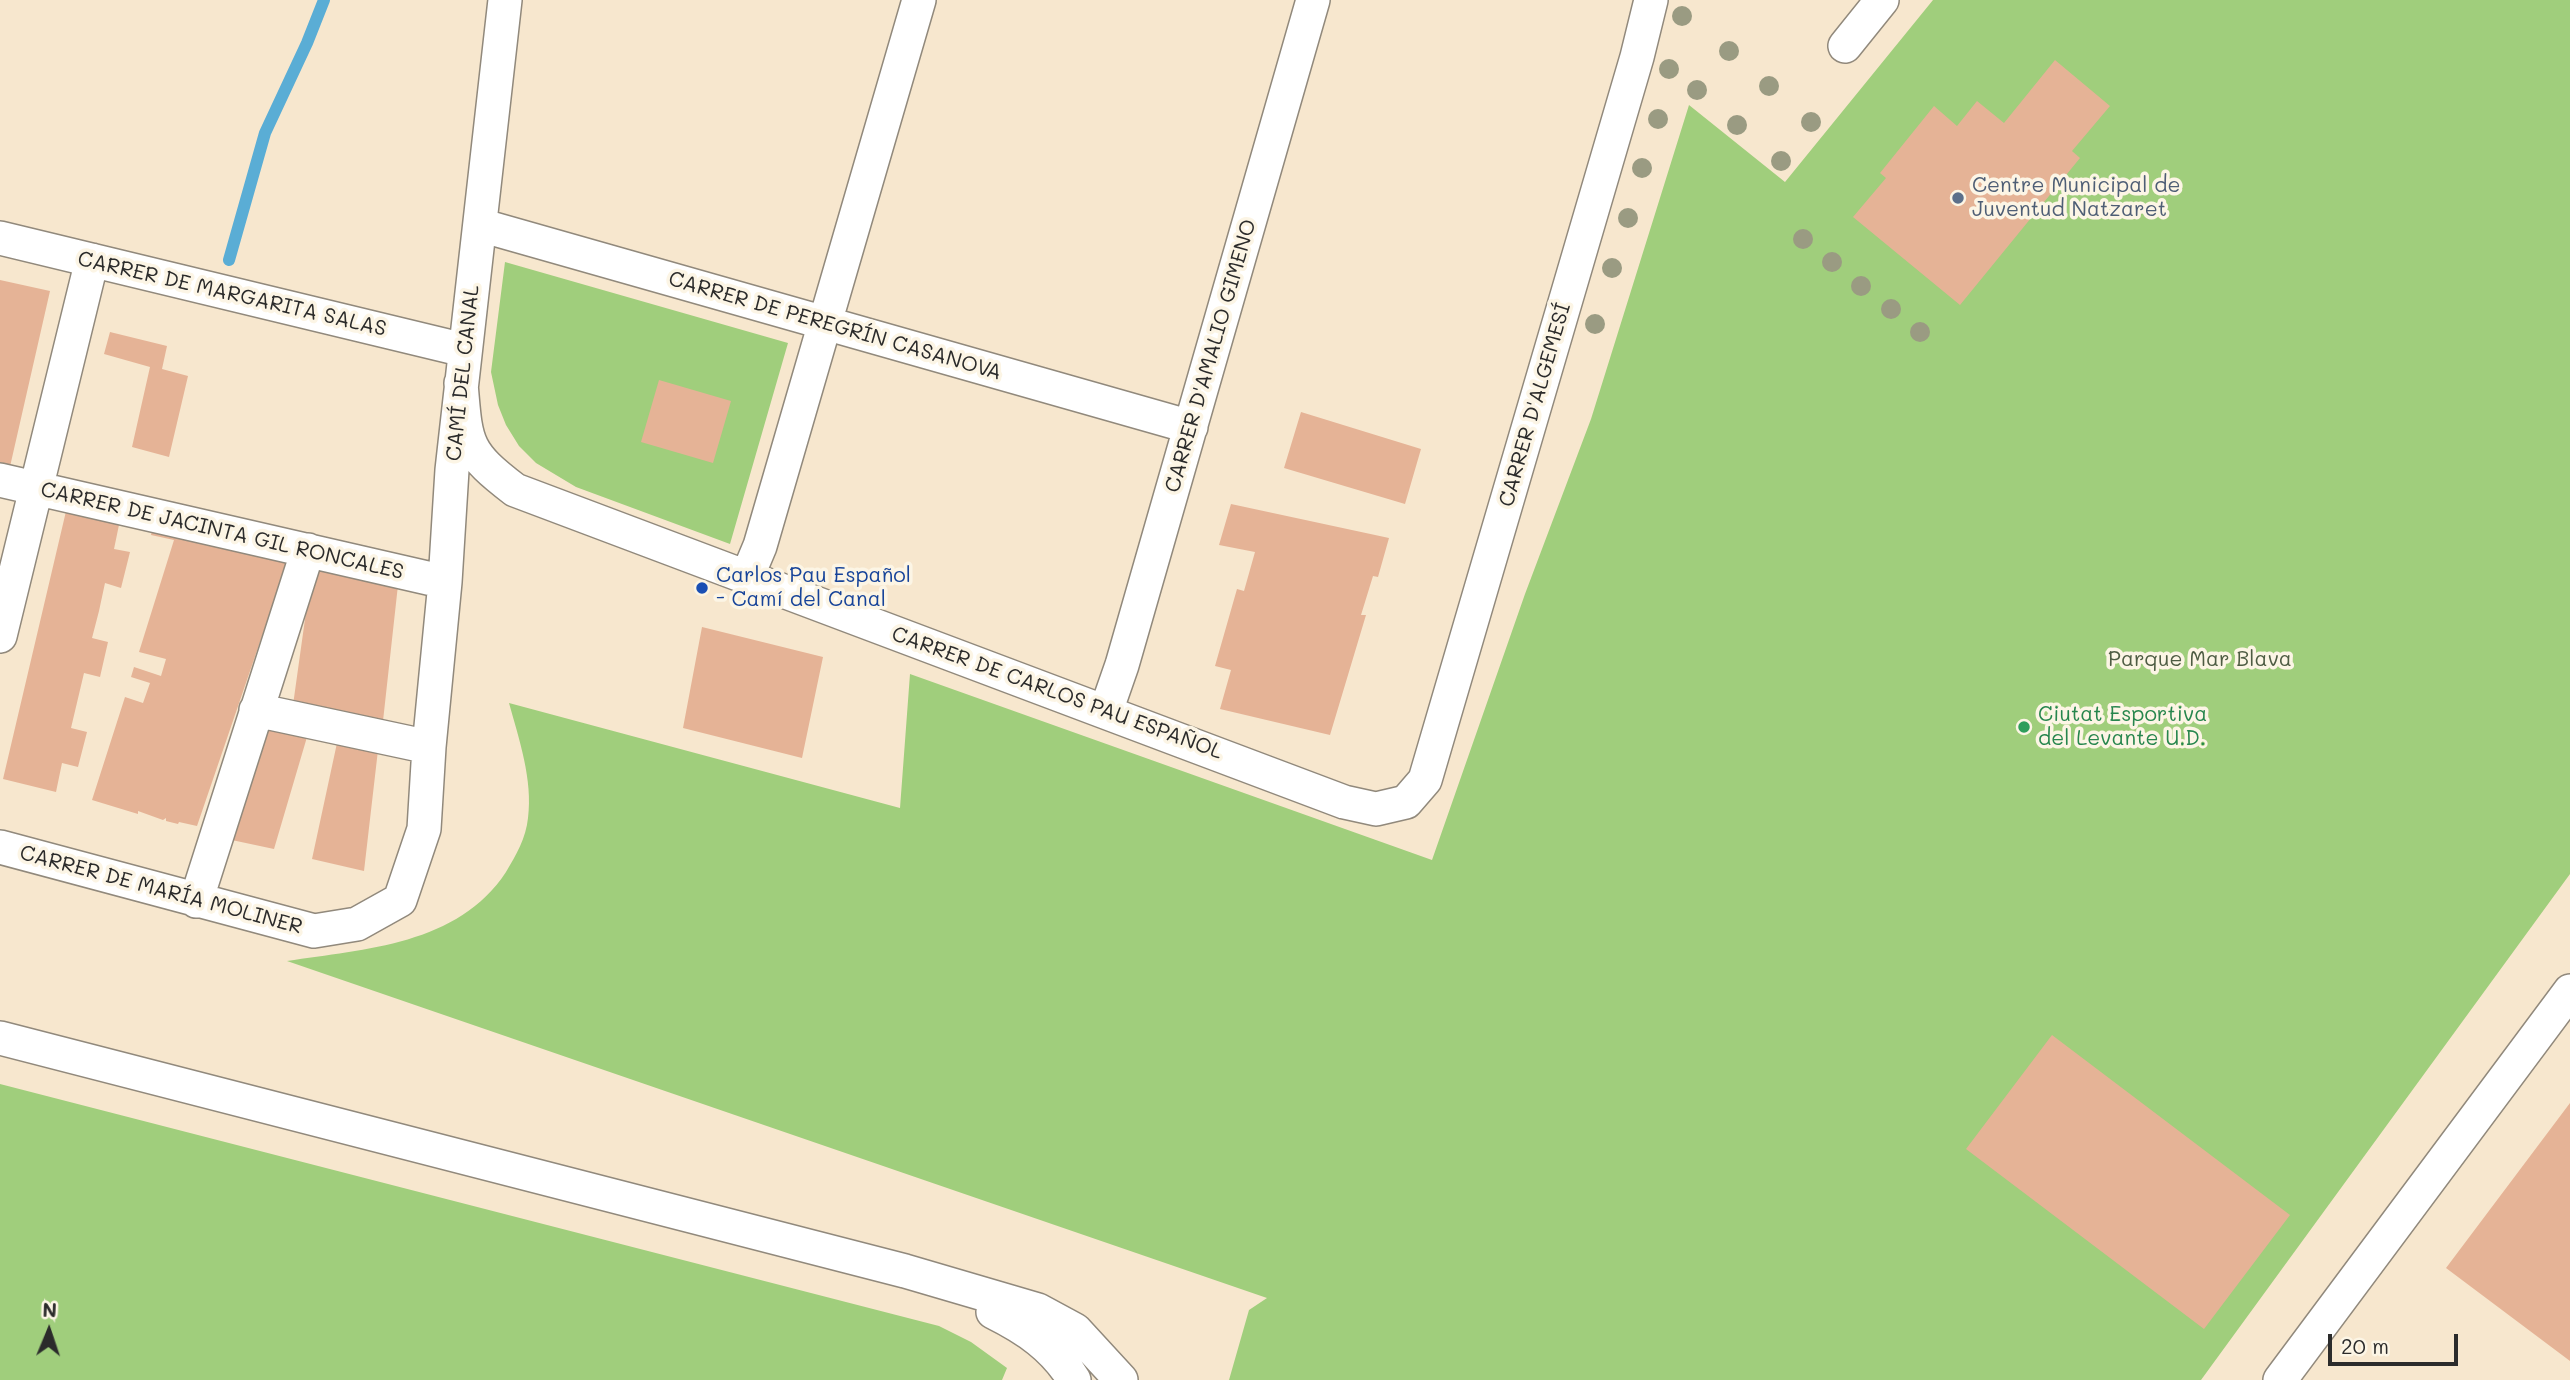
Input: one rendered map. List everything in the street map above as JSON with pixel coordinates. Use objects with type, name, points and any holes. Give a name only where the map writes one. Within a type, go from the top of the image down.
[{"type":"street","name":"CAMÍ DEL CANAL","points":[[400,900],[424,829],[462,367],[505,0]]},
{"type":"street","points":[[747,577],[760,546],[919,0]]},
{"type":"street","name":"CARRER D'AMALIO GIMENO","points":[[1106,711],[1122,665],[1313,0]]},
{"type":"street","name":"CARRER D'ALGEMESÍ","points":[[1406,803],[1425,780],[1637,57],[1651,0]]},
{"type":"street","points":[[1845,46],[1882,0]]},
{"type":"street","name":"CARRER DE PEREGRÍN CASANOVA","points":[[480,225],[1191,427]]},
{"type":"street","name":"CARRER DE MARGARITA SALAS","points":[[0,238],[92,260],[462,367]]},
{"type":"street","points":[[0,636],[92,260]]},
{"type":"street","name":"CARRER DE CARLOS PAU ESPAÑOL","points":[[462,367],[465,431],[474,454],[491,472],[515,490],[1344,802],[1376,809],[1406,803]]},
{"type":"street","name":"CARRER DE JACINTA GIL RONCALES","points":[[0,480],[445,582]]},
{"type":"street","points":[[196,901],[307,550]]},
{"type":"street","points":[[256,710],[429,747]]},
{"type":"street","name":"CARRER DE MARÍA MOLINER","points":[[0,847],[314,931],[357,924],[400,900]]},
{"type":"street","points":[[2280,1380],[2570,991]]},
{"type":"street","points":[[0,1038],[905,1271],[1038,1310],[1075,1330],[1121,1380]]},
{"type":"street","points":[[905,1271],[1023,1326],[1046,1344],[1074,1380]]},
{"type":"green space","name":"Ciutat Esportiva del Levante U.D.","points":[[1933,0],[2570,0],[2570,874],[2201,1380],[1229,1380],[1249,1310],[1267,1298],[287,961],[378,947],[408,939],[463,915],[486,896],[513,859],[523,839],[528,818],[527,774],[509,703],[900,808],[910,674],[1432,860],[1525,594],[1591,419],[1689,105],[1785,182]]},
{"type":"green space","points":[[505,262],[788,343],[730,544],[576,487],[536,463],[519,446],[498,405],[491,372]]},
{"type":"green space","points":[[0,1084],[939,1326],[971,1342],[1007,1368],[1002,1380],[0,1380]]},
{"type":"building","name":"Centre Municipal de Juventud Natzaret","points":[[2055,60],[2110,106],[2072,151],[2080,158],[1960,305],[1853,217],[1886,178],[1880,173],[1934,106],[1957,126],[1977,101],[2004,123]]},
{"type":"building","points":[[0,280],[50,291],[9,471],[0,468]]},
{"type":"building","points":[[110,332],[167,346],[162,369],[188,376],[169,457],[132,447],[150,367],[104,354]]},
{"type":"building","points":[[659,380],[731,401],[713,463],[641,442]]},
{"type":"building","points":[[1301,412],[1421,449],[1405,504],[1284,468]]},
{"type":"building","points":[[1231,504],[1389,538],[1378,577],[1373,576],[1361,615],[1366,615],[1330,735],[1220,709],[1231,670],[1215,666],[1237,589],[1244,591],[1255,552],[1219,545]]},
{"type":"building","points":[[67,507],[120,520],[114,549],[130,552],[121,588],[105,583],[92,638],[108,642],[100,677],[84,673],[71,728],[87,732],[78,767],[62,763],[56,792],[3,779]]},
{"type":"building","points":[[152,531],[288,560],[197,826],[178,824],[166,821],[166,818],[163,820],[138,811],[138,814],[92,800],[125,697],[143,703],[150,683],[131,677],[134,667],[161,676],[166,659],[139,652],[174,540],[151,535]]},
{"type":"building","points":[[313,564],[398,585],[383,721],[293,705],[306,612],[304,611]]},
{"type":"building","points":[[702,627],[823,657],[802,758],[683,728]]},
{"type":"building","points":[[261,729],[307,737],[274,849],[227,839]]},
{"type":"building","points":[[337,743],[378,750],[364,871],[312,859]]},
{"type":"building","points":[[2052,1035],[2290,1215],[2204,1329],[1966,1149]]},
{"type":"building","points":[[2570,1103],[2570,1361],[2446,1268]]},
{"type":"waterway","points":[[229,260],[265,133],[324,0]]},
{"type":"place","name":"Centre Municipal de Juventud Natzaret","points":[[1958,198]]},
{"type":"place","name":"Carlos Pau Español - Camí del Canal","points":[[702,588]]},
{"type":"place","name":"Ciutat Esportiva del Levante U.D.","points":[[2024,727]]},
{"type":"park label","name":"Parque Mar Blava","points":[[2200,660]]}]
